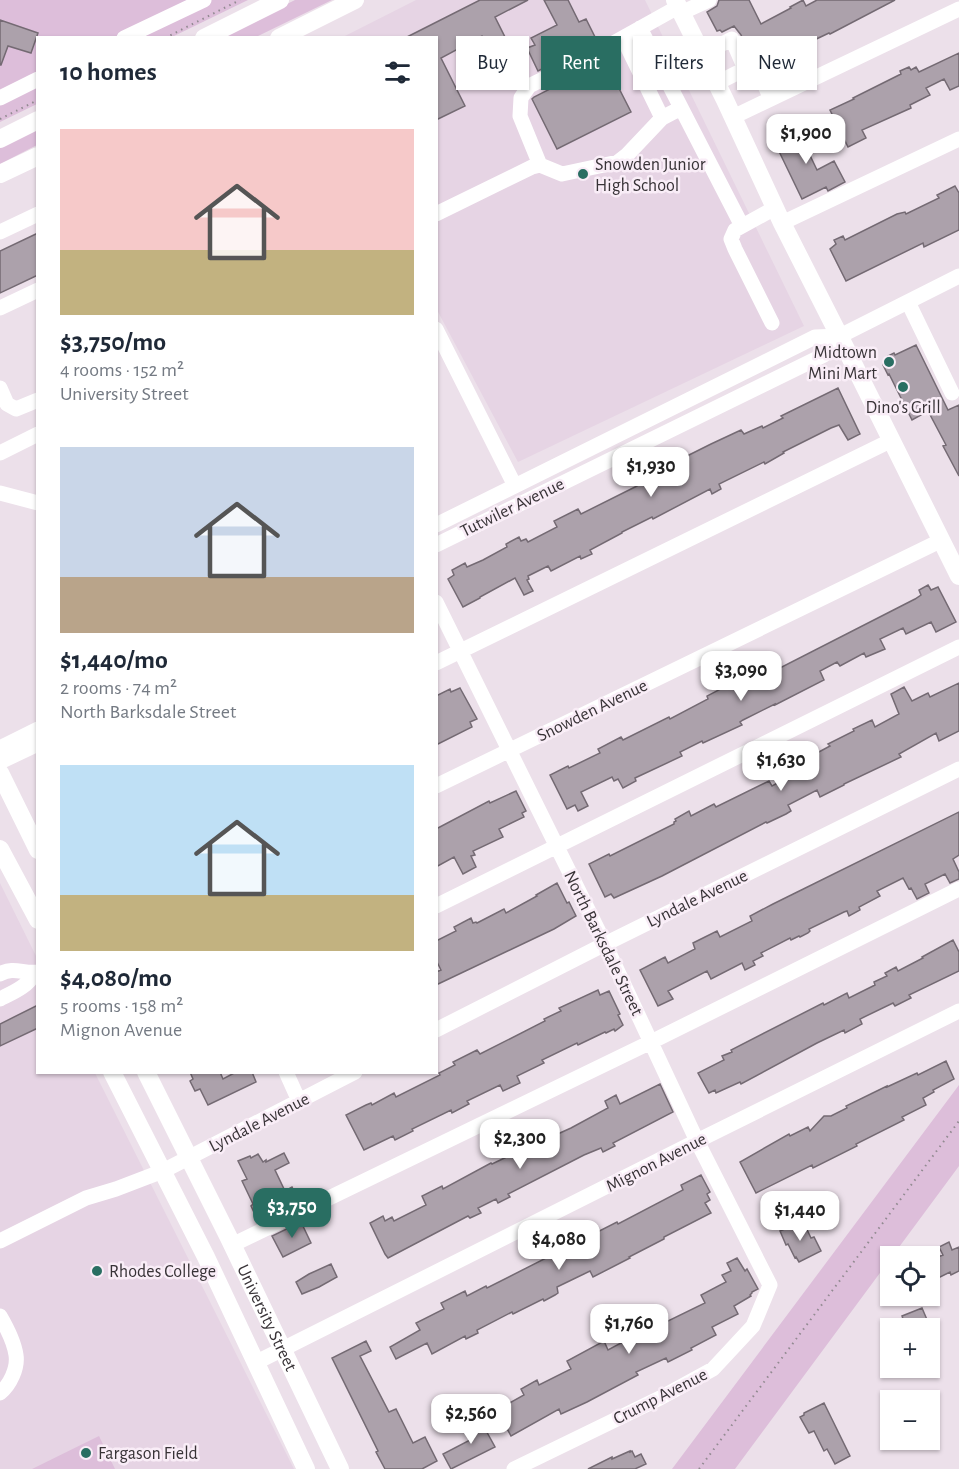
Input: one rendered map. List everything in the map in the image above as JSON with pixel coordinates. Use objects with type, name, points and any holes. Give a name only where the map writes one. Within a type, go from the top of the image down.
[{"type":"main road","points":[[208,36],[280,0]]},
{"type":"main road","points":[[290,35],[355,0]]},
{"type":"main road","points":[[678,7],[693,36]]},
{"type":"main road","points":[[721,90],[779,216],[959,576]]},
{"type":"main road","points":[[0,139],[36,121]]},
{"type":"main road","points":[[0,174],[36,157]]},
{"type":"main road","points":[[0,773],[36,846]]},
{"type":"main road","points":[[0,849],[36,916]]},
{"type":"main road","name":"University Street","points":[[113,1074],[206,1257],[306,1469]]},
{"type":"main road","name":"University Street","points":[[147,1074],[340,1469]]},
{"type":"street","points":[[128,36],[204,0]]},
{"type":"street","points":[[540,165],[520,116],[521,98],[529,86],[592,55],[678,7],[709,0]]},
{"type":"street","points":[[733,117],[959,9]]},
{"type":"street","points":[[640,28],[742,226]]},
{"type":"street","points":[[623,38],[662,118]]},
{"type":"street","points":[[725,42],[732,39],[737,51]]},
{"type":"street","points":[[0,98],[36,79]]},
{"type":"street","points":[[767,90],[771,99]]},
{"type":"street","points":[[438,213],[532,167],[540,165],[562,174],[618,162],[662,118],[681,108]]},
{"type":"street","points":[[772,323],[735,249],[732,239],[735,230],[779,216],[959,139]]},
{"type":"street","points":[[0,232],[36,215]]},
{"type":"street","name":"Tutwiler Avenue","points":[[438,544],[824,355],[840,336],[959,276]]},
{"type":"street","points":[[0,308],[36,291]]},
{"type":"street","points":[[908,302],[952,393]]},
{"type":"street","points":[[438,333],[515,486]]},
{"type":"street","name":"Tutwiler Avenue","points":[[438,524],[815,337],[840,336]]},
{"type":"street","points":[[0,388],[8,404],[16,409],[36,401]]},
{"type":"street","points":[[0,453],[36,435]]},
{"type":"street","points":[[617,436],[626,451]]},
{"type":"street","points":[[438,662],[892,440]]},
{"type":"street","points":[[0,493],[36,502]]},
{"type":"street","name":"Snowden Avenue","points":[[438,785],[942,540]]},
{"type":"street","name":"North Barksdale Street","points":[[438,606],[605,944],[697,1141],[770,1285]]},
{"type":"street","points":[[438,905],[959,647]]},
{"type":"street","points":[[0,748],[36,730]]},
{"type":"street","points":[[0,762],[36,745]]},
{"type":"street","name":"Lyndale Avenue","points":[[438,1029],[959,769]]},
{"type":"street","points":[[232,1245],[651,1042],[959,889]]},
{"type":"street","points":[[0,974],[11,969],[36,973],[30,982],[0,999]]},
{"type":"street","name":"Mignon Avenue","points":[[257,1362],[959,1011]]},
{"type":"street","points":[[287,1074],[299,1101]]},
{"type":"street","name":"Lyndale Avenue","points":[[0,1241],[86,1198],[163,1171],[351,1074]]},
{"type":"street","name":"Crump Avenue","points":[[514,1469],[713,1370],[753,1326],[770,1285]]},
{"type":"street","points":[[0,1316],[10,1335],[17,1357],[13,1376],[0,1393]]},
{"type":"path","points":[[169,36],[240,0]]},
{"type":"path","points":[[0,119],[36,101]]},
{"type":"path","points":[[699,1469],[959,1121]]},
{"type":"shaded area","points":[[0,0],[248,0],[174,36],[36,36],[36,104],[0,122]]},
{"type":"shaded area","points":[[295,0],[332,0],[258,36],[223,36]]},
{"type":"shaded area","name":"Snowden Junior High School","points":[[416,0],[645,0],[663,36],[633,36],[633,90],[689,90],[804,326],[518,462],[438,312],[438,36],[345,36]]},
{"type":"shaded area","points":[[36,128],[36,146],[0,164],[0,146]]},
{"type":"shaded area","name":"Rhodes College","points":[[0,883],[36,956],[36,1074],[96,1074],[294,1469],[0,1469]]},
{"type":"shaded area","points":[[959,1085],[959,1166],[900,1246],[880,1246],[880,1273],[735,1469],[672,1469]]},
{"type":"shaded area","name":"Fargason Field","points":[[99,1436],[115,1469],[32,1469]]},
{"type":"building","points":[[480,0],[528,0],[495,17],[504,36],[456,36],[456,50],[441,58],[465,106],[438,119],[438,36],[409,36]]},
{"type":"building","points":[[544,0],[568,0],[579,22],[586,19],[594,36],[541,36],[541,69],[538,71],[529,52],[529,47],[535,45],[531,38],[557,25]]},
{"type":"building","points":[[719,0],[749,0],[761,24],[803,0],[806,6],[817,0],[895,0],[817,39],[817,36],[741,36],[734,26],[722,32],[717,31],[707,12],[717,6]]},
{"type":"building","points":[[0,20],[38,33],[31,53],[8,46],[0,65]]},
{"type":"building","points":[[959,53],[959,86],[950,90],[944,79],[926,88],[930,95],[910,105],[911,108],[862,130],[866,138],[848,147],[830,110],[901,74],[900,71],[909,67],[911,70],[916,67],[919,72]]},
{"type":"building","points":[[548,90],[620,90],[631,112],[557,149],[532,99]]},
{"type":"building","points":[[796,126],[817,170],[834,161],[845,182],[828,191],[826,187],[802,199],[774,141],[775,136]]},
{"type":"building","points":[[955,186],[959,193],[959,230],[924,247],[923,243],[846,281],[830,249],[836,244],[834,240],[843,236],[845,240],[897,214],[905,212],[906,214],[939,198],[937,195]]},
{"type":"building","points":[[36,234],[36,276],[0,293],[0,251]]},
{"type":"building","points":[[916,345],[948,410],[959,405],[959,476],[928,411],[912,420],[883,365],[886,357]]},
{"type":"building","points":[[838,388],[860,434],[848,440],[839,425],[831,428],[783,452],[765,464],[764,462],[719,484],[721,489],[712,494],[710,489],[653,519],[652,517],[622,532],[590,550],[592,554],[581,559],[580,556],[551,571],[548,566],[528,576],[527,580],[533,591],[524,595],[515,578],[463,607],[448,579],[454,575],[452,570],[465,563],[467,567],[483,560],[507,547],[506,544],[519,537],[521,541],[526,539],[528,542],[557,527],[554,521],[578,509],[581,514],[637,486],[636,483],[688,460],[687,456],[711,444],[741,430],[744,434],[762,426],[763,428],[783,418],[781,416]]},
{"type":"building","points":[[928,585],[931,590],[938,587],[956,622],[936,632],[931,622],[906,634],[903,628],[880,639],[885,649],[866,657],[864,653],[840,666],[837,662],[820,671],[824,680],[743,720],[740,722],[742,725],[680,752],[682,756],[635,778],[636,781],[623,788],[618,779],[614,781],[612,777],[581,792],[588,806],[578,811],[575,805],[567,809],[550,775],[600,753],[598,749],[621,737],[623,740],[669,717],[670,719],[708,699],[707,696],[776,660],[780,668],[915,599],[921,595],[919,590]]},
{"type":"building","points":[[959,683],[959,731],[939,741],[936,733],[899,754],[901,757],[820,797],[817,790],[788,805],[791,811],[786,814],[662,876],[614,898],[611,894],[605,897],[589,864],[674,824],[675,819],[689,811],[691,816],[714,804],[716,807],[769,781],[772,786],[806,768],[802,761],[854,731],[853,729],[872,720],[875,727],[899,714],[891,694],[904,687],[912,701],[928,693],[930,697]]},
{"type":"building","points":[[460,688],[477,719],[470,722],[472,727],[438,744],[438,695],[450,689],[451,692]]},
{"type":"building","points":[[516,791],[526,811],[522,813],[524,817],[499,829],[503,837],[473,851],[475,855],[471,856],[476,867],[463,874],[454,857],[438,866],[438,828],[489,801],[490,803]]},
{"type":"building","points":[[959,812],[959,855],[953,859],[959,872],[959,879],[950,883],[945,874],[925,884],[929,893],[917,899],[903,878],[877,891],[880,896],[859,907],[860,910],[849,916],[847,911],[844,912],[809,929],[808,933],[800,937],[791,940],[790,938],[761,953],[763,956],[753,961],[755,965],[745,970],[742,963],[711,979],[707,971],[668,991],[673,999],[658,1006],[640,970],[665,957],[668,963],[695,949],[693,943],[717,931],[720,937],[752,921],[750,916]]},
{"type":"building","points":[[557,883],[576,916],[554,929],[438,984],[438,971],[441,970],[438,964],[438,940],[456,931],[454,927],[471,918],[473,923],[477,923],[504,909],[506,913]]},
{"type":"building","points":[[953,940],[959,952],[959,971],[909,995],[911,998],[895,1006],[893,1003],[860,1019],[862,1024],[817,1043],[741,1084],[740,1082],[716,1093],[715,1090],[709,1093],[698,1073],[724,1060],[722,1056],[732,1052],[731,1050],[823,1003],[824,1005],[847,993],[849,998],[875,985],[874,982],[887,976],[885,973],[896,967],[898,971]]},
{"type":"building","points":[[598,990],[600,995],[609,991],[620,1014],[618,1015],[623,1025],[615,1031],[614,1029],[605,1032],[578,1045],[577,1043],[542,1060],[544,1063],[517,1076],[520,1083],[503,1091],[500,1085],[467,1101],[469,1104],[452,1113],[451,1110],[395,1140],[393,1136],[364,1150],[346,1115],[394,1093],[396,1097],[440,1075],[439,1073],[455,1065],[453,1062],[477,1050],[480,1054],[545,1021],[544,1019],[561,1011],[559,1008]]},
{"type":"building","points":[[36,1006],[36,1029],[0,1046],[0,1024]]},
{"type":"building","points":[[946,1061],[954,1079],[923,1098],[926,1105],[902,1117],[904,1120],[856,1144],[857,1146],[756,1193],[740,1162],[789,1134],[790,1136],[808,1127],[810,1131],[824,1116],[831,1116],[887,1086],[917,1073],[918,1075]]},
{"type":"building","points":[[191,1074],[221,1074],[223,1079],[232,1074],[253,1074],[256,1082],[208,1105],[200,1089],[195,1091],[190,1081],[193,1079]]},
{"type":"building","points":[[660,1084],[673,1112],[613,1143],[615,1146],[603,1152],[601,1148],[584,1155],[508,1194],[510,1197],[498,1203],[496,1199],[478,1208],[481,1213],[470,1218],[468,1216],[388,1258],[385,1254],[370,1223],[383,1216],[385,1221],[392,1217],[394,1221],[426,1205],[422,1196],[442,1186],[443,1189],[491,1163],[571,1128],[608,1108],[605,1101],[616,1095],[620,1104]]},
{"type":"building","points":[[284,1153],[289,1163],[275,1170],[285,1191],[292,1187],[299,1202],[258,1221],[242,1181],[247,1179],[238,1161],[258,1154],[263,1162],[266,1160],[266,1162]]},
{"type":"building","points":[[701,1175],[710,1192],[707,1194],[710,1200],[705,1203],[711,1213],[593,1277],[590,1271],[557,1287],[558,1293],[555,1295],[513,1314],[512,1312],[477,1330],[478,1333],[466,1339],[465,1336],[432,1354],[427,1343],[396,1359],[390,1347],[420,1330],[416,1323],[444,1309],[441,1303],[465,1291],[467,1296],[486,1286],[487,1288],[617,1222],[618,1224],[683,1190],[681,1185]]},
{"type":"building","points":[[803,1221],[811,1238],[814,1237],[821,1251],[799,1262],[788,1244],[786,1245],[780,1231]]},
{"type":"building","points":[[301,1222],[311,1243],[283,1257],[272,1236]]},
{"type":"building","points":[[949,1242],[952,1250],[959,1247],[959,1271],[940,1277],[940,1256],[943,1255],[940,1246]]},
{"type":"building","points":[[737,1258],[745,1271],[747,1269],[758,1289],[734,1306],[738,1314],[712,1327],[716,1335],[668,1362],[666,1358],[636,1372],[638,1375],[587,1402],[561,1414],[559,1409],[511,1436],[497,1410],[524,1395],[521,1389],[537,1380],[539,1385],[571,1369],[567,1361],[604,1341],[608,1350],[651,1327],[649,1324],[660,1319],[662,1324],[705,1303],[701,1295],[726,1282],[722,1275],[731,1271],[727,1263]]},
{"type":"building","points":[[331,1264],[337,1277],[302,1294],[296,1282]]},
{"type":"building","points":[[922,1308],[926,1318],[903,1318],[902,1316]]},
{"type":"building","points":[[366,1341],[371,1351],[360,1356],[389,1412],[396,1409],[413,1443],[425,1437],[437,1461],[422,1469],[385,1469],[332,1358]]},
{"type":"building","points":[[824,1403],[850,1456],[835,1464],[827,1449],[824,1451],[814,1431],[809,1433],[800,1417]]},
{"type":"building","points":[[478,1416],[495,1447],[451,1469],[443,1454],[474,1438],[467,1424],[469,1420]]},
{"type":"building","points":[[632,1451],[635,1457],[641,1454],[646,1464],[635,1469],[588,1469],[612,1457],[612,1459]]},
{"type":"place","name":"Snowden Junior High School","points":[[583,174]]},
{"type":"place","name":"Midtown Mini Mart","points":[[889,362]]},
{"type":"place","name":"Dino's Grill","points":[[903,387]]},
{"type":"place","name":"Rhodes College","points":[[97,1271]]},
{"type":"place","name":"Fargason Field","points":[[86,1453]]}]
